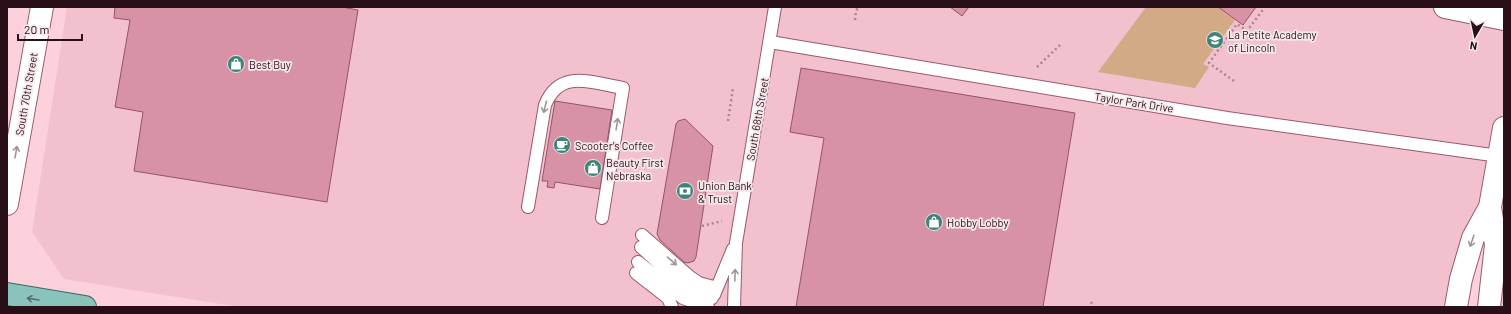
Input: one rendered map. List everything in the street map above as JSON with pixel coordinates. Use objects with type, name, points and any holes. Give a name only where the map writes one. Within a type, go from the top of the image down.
[{"type":"main road","points":[[7,294],[85,307]]},
{"type":"street","name":"South 70th Street","points":[[7,204],[42,7]]},
{"type":"street","points":[[1445,7],[1504,19]]},
{"type":"street","points":[[1489,307],[1496,244],[1490,207],[1504,128]]},
{"type":"street","points":[[1456,307],[1461,279],[1472,238],[1490,207]]},
{"type":"lane","name":"South 68th Street","points":[[734,307],[736,243],[775,7]]},
{"type":"lane","name":"Taylor Park Drive","points":[[770,42],[1228,118],[1499,156]]},
{"type":"lane","points":[[528,207],[545,105],[550,92],[564,82],[581,81],[623,88],[602,218]]},
{"type":"lane","points":[[641,241],[699,283],[712,300]]},
{"type":"lane","name":"South 68th Street","points":[[712,300],[736,243]]},
{"type":"lane","points":[[672,307],[668,298],[637,267],[683,298],[712,300]]},
{"type":"path","points":[[855,20],[858,7]]},
{"type":"path","points":[[1234,81],[1209,64],[1237,24],[1247,31],[1265,7]]},
{"type":"path","points":[[1038,67],[1060,44]]},
{"type":"path","points":[[728,121],[733,88]]},
{"type":"path","points":[[1092,302],[1094,307]]},
{"type":"shaded area","points":[[67,7],[1445,7],[1504,19],[1504,307],[1489,307],[1490,208],[1456,307],[239,307],[64,279],[32,232]]},
{"type":"shaded area","points":[[1146,7],[1217,7],[1235,20],[1203,64],[1209,67],[1195,88],[1098,72]]},
{"type":"building","name":"Best Buy","points":[[115,7],[342,7],[358,10],[327,202],[134,171],[143,112],[115,107],[130,20],[114,18]]},
{"type":"building","points":[[950,7],[969,7],[962,16]]},
{"type":"building","points":[[1218,7],[1256,7],[1243,25]]},
{"type":"building","name":"Hobby Lobby","points":[[801,68],[1075,113],[1043,307],[796,307],[824,138],[790,132]]},
{"type":"building","points":[[555,101],[612,110],[600,189],[555,182],[554,188],[547,187],[548,181],[542,181]]},
{"type":"building","name":"Union Bank & Trust","points":[[685,119],[713,146],[696,257],[694,261],[688,263],[684,262],[660,240],[657,234],[676,124],[678,121]]},
{"type":"place","name":"La Petite Academy of Lincoln","points":[[1215,40]]},
{"type":"place","name":"Best Buy","points":[[236,64]]},
{"type":"place","name":"Scooter's Coffee","points":[[562,145]]},
{"type":"place","name":"Beauty First Nebraska","points":[[593,168]]},
{"type":"place","name":"Union Bank & Trust","points":[[685,191]]},
{"type":"place","name":"Hobby Lobby","points":[[934,222]]}]
